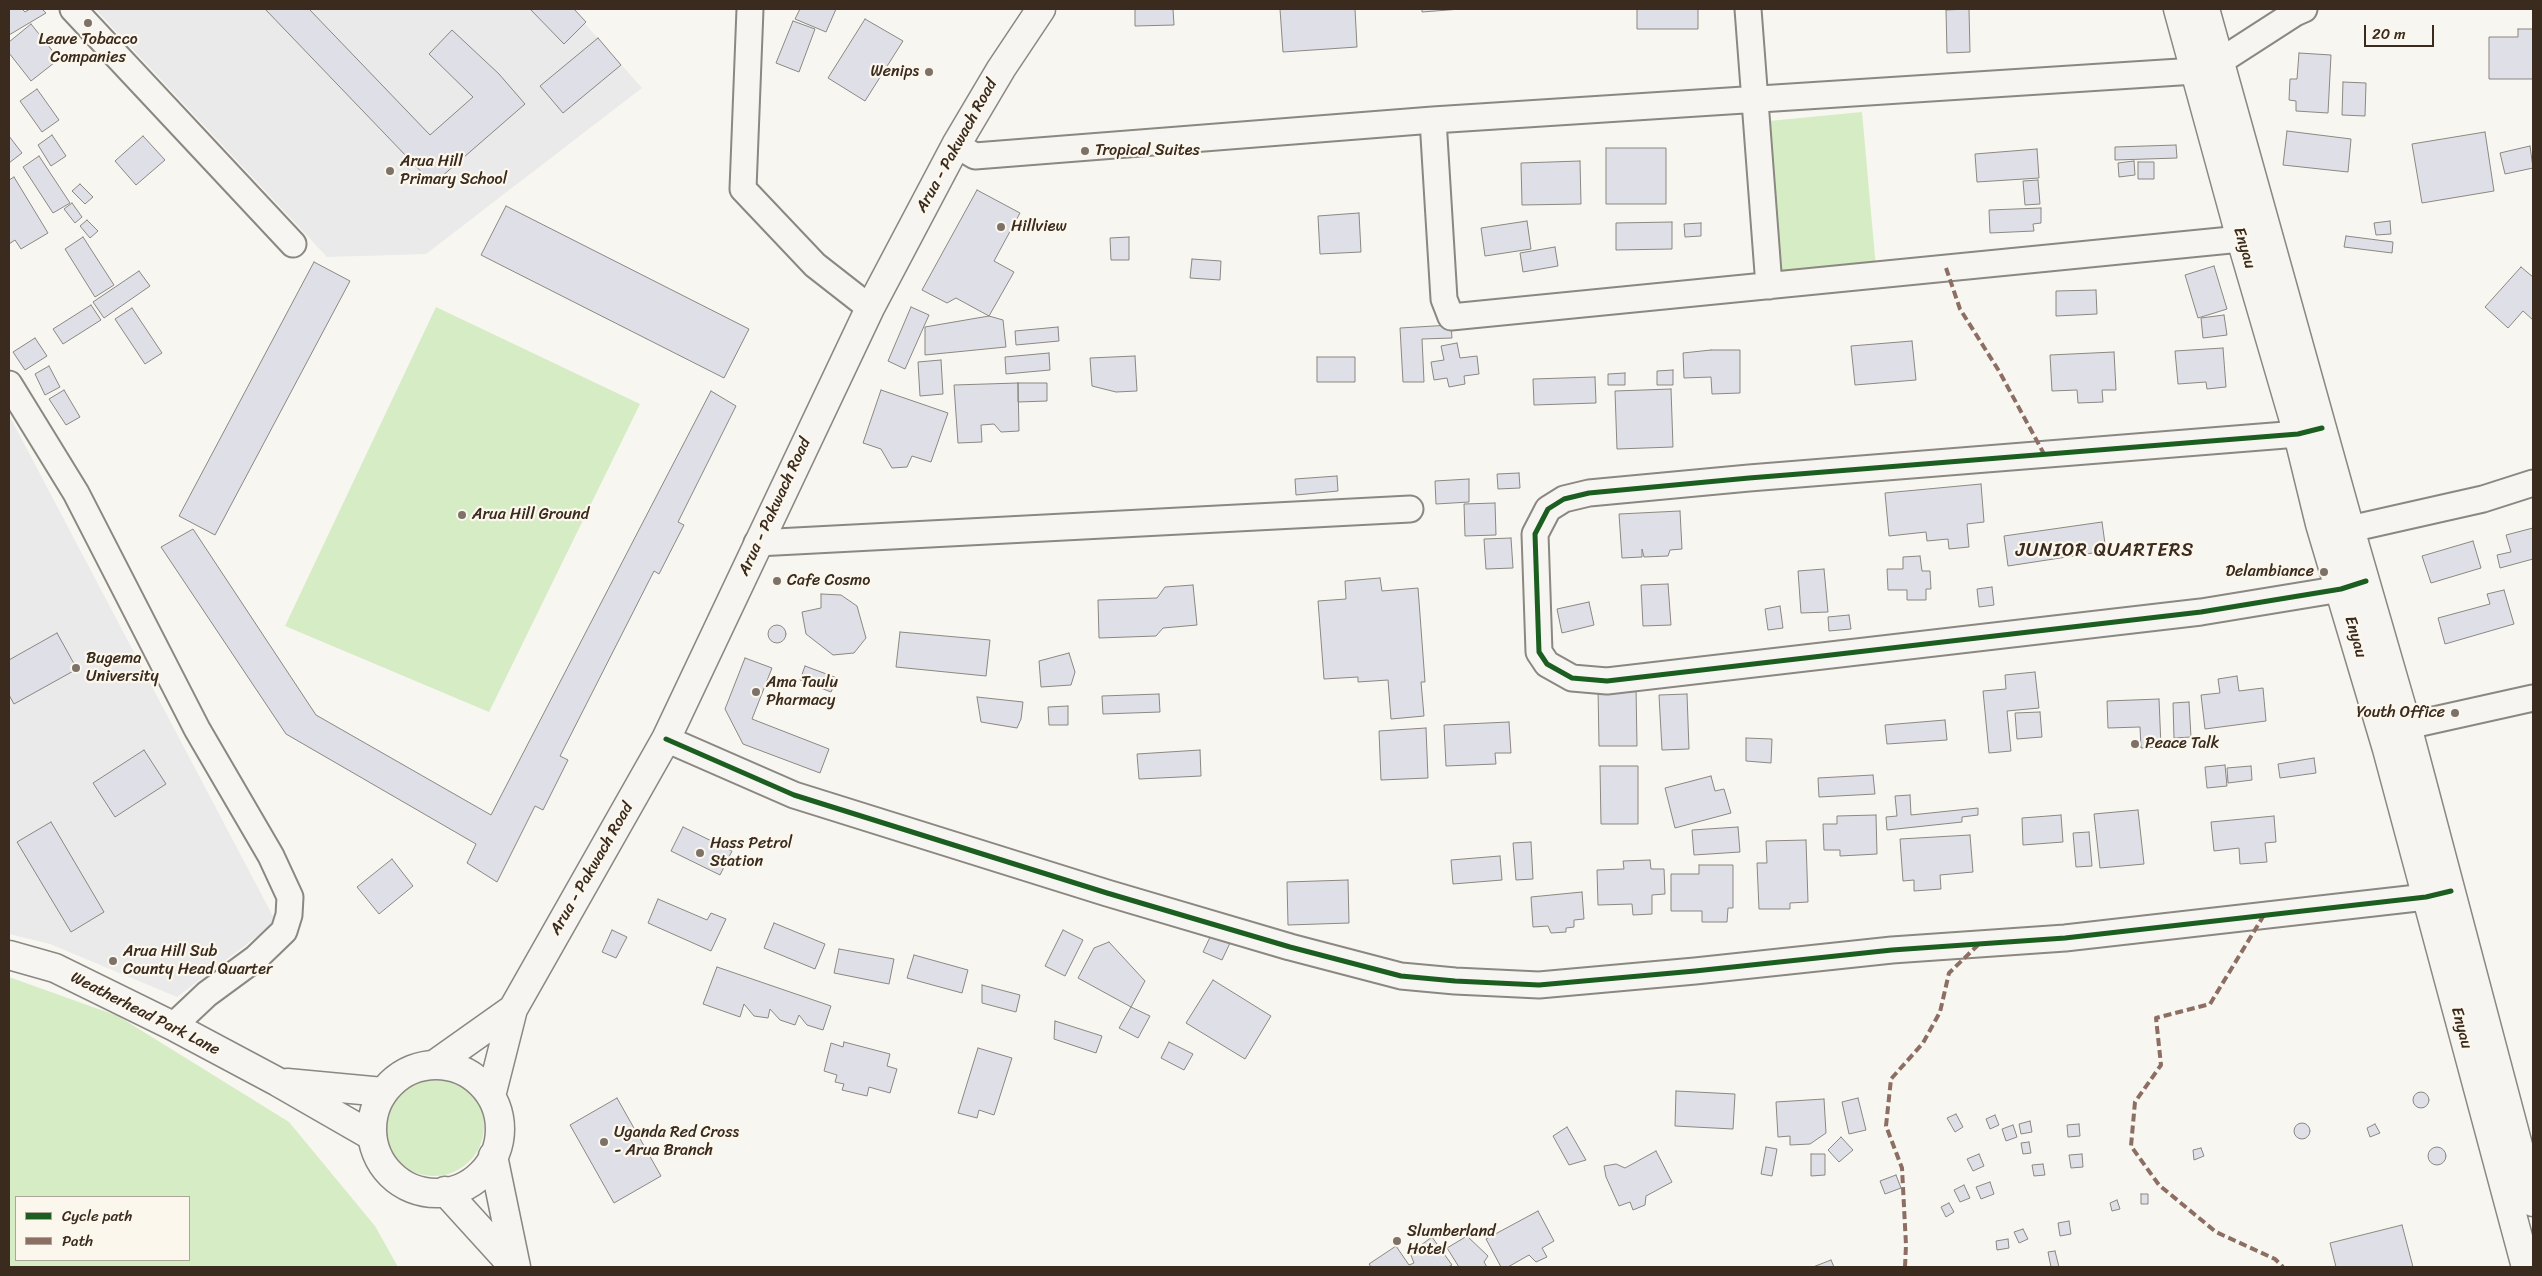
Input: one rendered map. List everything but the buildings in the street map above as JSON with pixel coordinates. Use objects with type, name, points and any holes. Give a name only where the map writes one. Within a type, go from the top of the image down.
[{"type":"street","points":[[73,9],[293,244]]},
{"type":"street","points":[[750,9],[743,189],[815,265],[870,308]]},
{"type":"street","name":"Arua - Pakwach Road","points":[[491,1096],[513,1009],[666,739],[870,308],[956,145],[1001,69],[1040,9]]},
{"type":"street","points":[[1748,9],[1769,286]]},
{"type":"street","name":"Enyau","points":[[2178,9],[2207,67],[2269,236],[2310,431],[2320,524],[2353,585],[2407,726],[2438,894],[2526,1267]]},
{"type":"street","name":"Enyau","points":[[2206,9],[2207,67],[2241,239],[2310,431],[2350,529],[2353,585],[2387,749],[2438,894],[2533,1202]]},
{"type":"street","points":[[956,145],[975,156],[1433,120],[2207,67],[2295,12],[2304,9]]},
{"type":"street","points":[[1433,120],[1444,299],[1451,317],[2269,236]]},
{"type":"street","points":[[10,389],[76,493],[197,729],[271,856],[290,897],[289,915],[284,931],[256,958],[207,994],[173,1026]]},
{"type":"street","points":[[2310,431],[1759,477],[1589,493],[1564,499],[1548,508],[1536,534],[1539,652],[1548,664],[1572,678],[1607,681],[2201,612],[2353,585]]},
{"type":"street","points":[[2350,529],[2483,499],[2533,483]]},
{"type":"street","points":[[758,543],[1410,509]]},
{"type":"street","points":[[2407,726],[2533,698]]},
{"type":"street","points":[[666,739],[794,795],[1107,893],[1290,947],[1401,976],[1455,981],[1539,985],[1666,974],[1892,950],[2064,938],[2438,894]]},
{"type":"street","name":"Weatherhead Park Lane","points":[[9,955],[55,968],[173,1026],[278,1082],[372,1136]]},
{"type":"street","name":"Arua - Pakwach Road","points":[[434,1065],[513,1009]]},
{"type":"street","points":[[434,1065],[451,1067],[467,1072],[491,1096],[497,1110],[500,1126],[498,1142],[485,1170],[474,1180],[446,1191],[416,1190],[391,1175],[382,1164],[372,1136],[373,1113],[383,1092],[405,1072],[434,1065]]},
{"type":"street","name":"Weatherhead Park Lane","points":[[278,1082],[383,1092]]},
{"type":"street","points":[[493,1156],[515,1267]]},
{"type":"street","points":[[446,1191],[515,1267]]},
{"type":"shaded area","name":"Arua Hill Primary School","points":[[95,9],[572,9],[642,88],[426,254],[327,257]]},
{"type":"shaded area","name":"Bugema University","points":[[9,415],[276,922],[177,997],[50,944],[9,934]]},
{"type":"green space","points":[[1862,112],[1876,268],[1782,276],[1769,121]]},
{"type":"green space","name":"Arua Hill Ground","points":[[436,307],[640,404],[489,712],[285,626]]},
{"type":"green space","points":[[9,977],[118,1016],[289,1122],[375,1226],[398,1267],[9,1267]]},
{"type":"green space","points":[[424,1076],[444,1076],[453,1079],[470,1090],[481,1107],[484,1116],[484,1136],[481,1145],[470,1162],[453,1173],[444,1176],[424,1176],[406,1168],[392,1154],[384,1136],[384,1116],[392,1098],[406,1084]]},
{"type":"marked path","points":[[1946,268],[1960,309],[1999,371],[2044,454]]},
{"type":"marked path","points":[[2264,915],[2210,1004],[2156,1018],[2161,1065],[2135,1102],[2131,1146],[2159,1185],[2216,1232],[2275,1259],[2283,1267]]},
{"type":"marked path","points":[[1905,1267],[1906,1245],[1902,1168],[1886,1126],[1891,1079],[1923,1043],[1940,1012],[1949,973],[1978,945]]},
{"type":"cycle path","points":[[2322,428],[2298,434],[1749,478],[1589,493],[1564,499],[1548,509],[1535,534],[1539,652],[1547,664],[1572,678],[1607,681],[2201,612],[2341,589],[2366,581]]},
{"type":"cycle path","points":[[666,739],[794,795],[1107,893],[1290,947],[1401,976],[1455,981],[1539,985],[1892,950],[2065,938],[2426,897],[2451,891]]},
{"type":"place","name":"Leave Tobacco Companies","points":[[88,23]]},
{"type":"place","name":"Wenips","points":[[929,72]]},
{"type":"place","name":"Tropical Suites","points":[[1085,151]]},
{"type":"place","name":"Arua Hill Primary School","points":[[390,171]]},
{"type":"place","name":"Hillview","points":[[1001,227]]},
{"type":"place","name":"Arua Hill Ground","points":[[462,515]]},
{"type":"place","name":"Delambiance","points":[[2324,572]]},
{"type":"place","name":"Cafe Cosmo","points":[[777,581]]},
{"type":"place","name":"Bugema University","points":[[76,668]]},
{"type":"place","name":"Ama Taulu Pharmacy","points":[[756,692]]},
{"type":"place","name":"Youth Office","points":[[2455,713]]},
{"type":"place","name":"Peace Talk","points":[[2135,744]]},
{"type":"place","name":"Hass Petrol Station","points":[[700,853]]},
{"type":"place","name":"Arua Hill Sub County Head Quarter","points":[[113,961]]},
{"type":"place","name":"Uganda Red Cross - Arua Branch","points":[[604,1142]]},
{"type":"place","name":"Slumberland Hotel","points":[[1397,1241]]},
{"type":"district","name":"JUNIOR QUARTERS","points":[[2105,551]]}]
